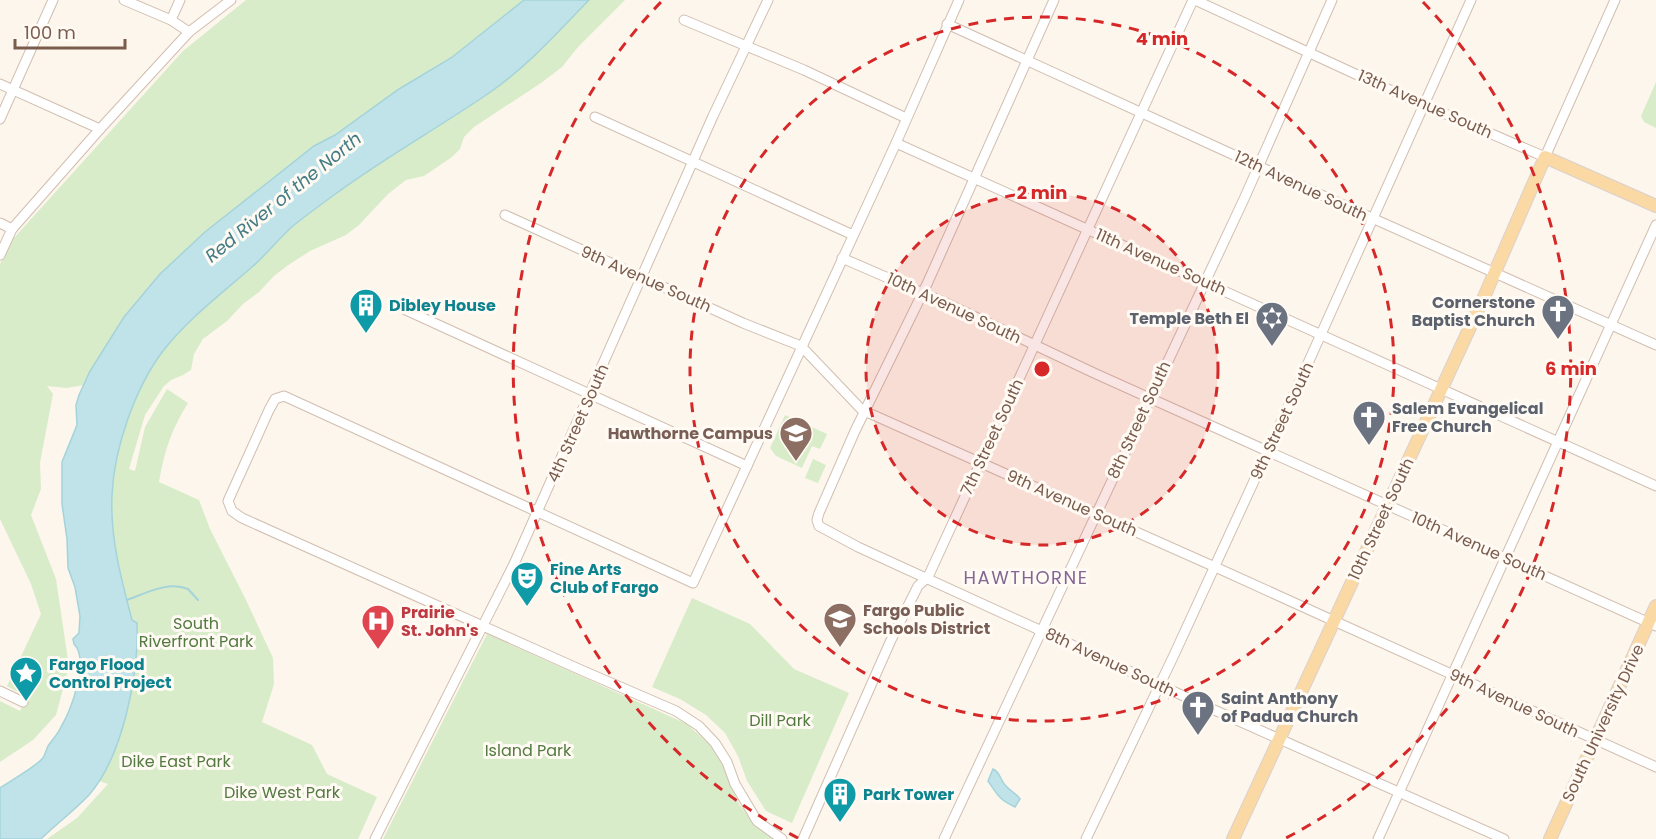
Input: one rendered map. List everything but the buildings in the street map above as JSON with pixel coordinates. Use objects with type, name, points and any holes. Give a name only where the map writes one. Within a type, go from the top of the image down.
[{"type":"main road","name":"13th Avenue South","points":[[1545,158],[1656,206]]},
{"type":"main road","name":"10th Street South","points":[[1233,839],[1495,273],[1545,158]]},
{"type":"main road","name":"South University Drive","points":[[1550,839],[1652,624],[1656,606]]},
{"type":"street","points":[[0,119],[53,0]]},
{"type":"street","points":[[124,0],[171,20],[189,32]]},
{"type":"street","points":[[171,20],[180,0]]},
{"type":"street","points":[[0,255],[12,229],[100,129],[189,32],[231,0]]},
{"type":"street","name":"4th Street South","points":[[375,839],[483,626],[538,510],[768,0]]},
{"type":"street","points":[[782,839],[757,821],[735,784],[728,762],[699,726],[676,711],[258,525],[231,511],[228,501],[274,399],[284,396],[538,510],[693,583],[896,143],[958,0]]},
{"type":"street","points":[[865,411],[923,293],[1054,0]]},
{"type":"street","name":"13th Avenue South","points":[[1194,0],[1545,158]]},
{"type":"street","name":"7th Street South","points":[[803,839],[891,640],[918,586],[928,577],[1194,0]]},
{"type":"street","name":"8th Street South","points":[[944,839],[1205,281],[1332,0]]},
{"type":"street","name":"9th Street South","points":[[1086,839],[1268,451],[1471,0]]},
{"type":"street","name":"10th Street South","points":[[1545,158],[1616,0]]},
{"type":"street","points":[[684,20],[804,70],[906,118]]},
{"type":"street","name":"12th Avenue South","points":[[947,24],[1656,345]]},
{"type":"street","points":[[0,84],[100,129]]},
{"type":"street","points":[[595,117],[853,235]]},
{"type":"street","name":"11th Avenue South","points":[[896,143],[1656,486]]},
{"type":"street","name":"9th Avenue South","points":[[505,215],[743,323],[801,346],[865,411],[1215,566],[1656,767]]},
{"type":"street","points":[[0,224],[12,229]]},
{"type":"street","points":[[1378,839],[1656,225]]},
{"type":"street","name":"10th Avenue South","points":[[842,258],[1652,624]]},
{"type":"street","points":[[397,306],[747,466]]},
{"type":"street","name":"8th Avenue South","points":[[865,411],[819,513],[818,523],[823,530],[1160,685],[1504,839]]},
{"type":"street","points":[[0,691],[23,702]]},
{"type":"green space","points":[[246,0],[524,0],[451,58],[399,89],[335,135],[314,146],[205,232],[160,274],[124,317],[90,371],[84,385],[67,388],[47,386],[53,394],[40,463],[41,489],[31,515],[56,579],[68,660],[67,674],[56,715],[33,740],[0,762],[0,701],[20,711],[27,697],[7,686],[41,614],[31,584],[0,519],[0,264],[13,239],[183,51]]},
{"type":"green space","points":[[589,0],[625,0],[578,47],[562,67],[474,127],[464,137],[460,149],[452,157],[424,176],[406,180],[388,194],[359,225],[346,235],[310,251],[287,266],[227,321],[203,339],[194,354],[191,370],[164,386],[145,415],[129,469],[135,471],[145,427],[167,389],[188,403],[169,441],[159,482],[199,500],[210,529],[273,658],[274,684],[262,722],[312,745],[327,774],[377,797],[358,839],[47,839],[77,818],[108,784],[99,781],[116,744],[133,684],[137,623],[132,620],[117,558],[112,495],[117,458],[128,419],[153,366],[183,328],[257,262],[294,225],[353,181],[503,83],[542,49]]},
{"type":"green space","points":[[1656,82],[1656,128],[1644,122],[1641,116]]},
{"type":"green space","points":[[785,415],[827,434],[820,449],[812,446],[802,468],[776,456],[770,448]]},
{"type":"green space","points":[[813,459],[826,465],[818,483],[805,478]]},
{"type":"green space","name":"Dill Park","points":[[692,598],[750,624],[794,669],[849,693],[792,823],[766,811],[747,781],[738,756],[725,733],[706,715],[680,699],[652,687]]},
{"type":"green space","name":"Island Park","points":[[487,634],[687,724],[708,743],[719,757],[739,804],[755,825],[773,839],[383,839]]},
{"type":"water","name":"Red River of the North","points":[[524,0],[589,0],[542,49],[503,83],[353,181],[294,225],[257,262],[183,328],[153,366],[128,419],[117,458],[112,495],[113,527],[120,573],[132,620],[137,623],[132,690],[120,737],[101,779],[89,795],[41,839],[0,839],[0,788],[43,758],[65,719],[80,673],[78,651],[73,639],[79,633],[80,616],[75,587],[68,568],[62,504],[62,462],[77,425],[76,405],[79,395],[90,371],[124,317],[160,274],[205,232],[314,146],[335,135],[399,89],[451,58]]},
{"type":"water","points":[[993,769],[1020,799],[1015,807],[1002,799],[988,781]]},
{"type":"waterway","points":[[127,600],[173,586],[188,589],[198,600]]},
{"type":"place","name":"Dibley House","points":[[366,334]]},
{"type":"place","name":"Cornerstone Baptist Church","points":[[1558,340]]},
{"type":"place","name":"Temple Beth El","points":[[1272,347]]},
{"type":"place","name":"Salem Evangelical Free Church","points":[[1369,446]]},
{"type":"place","name":"Hawthorne Campus","points":[[796,462]]},
{"type":"place","name":"Fine Arts Club of Fargo","points":[[527,607]]},
{"type":"place","name":"Fargo Public Schools District","points":[[840,648]]},
{"type":"place","name":"Prairie St. John's","points":[[378,650]]},
{"type":"place","name":"Fargo Flood Control Project","points":[[26,702]]},
{"type":"place","name":"Saint Anthony of Padua Church","points":[[1198,736]]},
{"type":"place","name":"Park Tower","points":[[840,823]]},
{"type":"district","name":"HAWTHORNE","points":[[1026,577]]},
{"type":"park label","name":"South Riverfront Park","points":[[196,632]]},
{"type":"park label","name":"Dike East Park","points":[[176,761]]},
{"type":"park label","name":"Dike West Park","points":[[282,792]]}]
